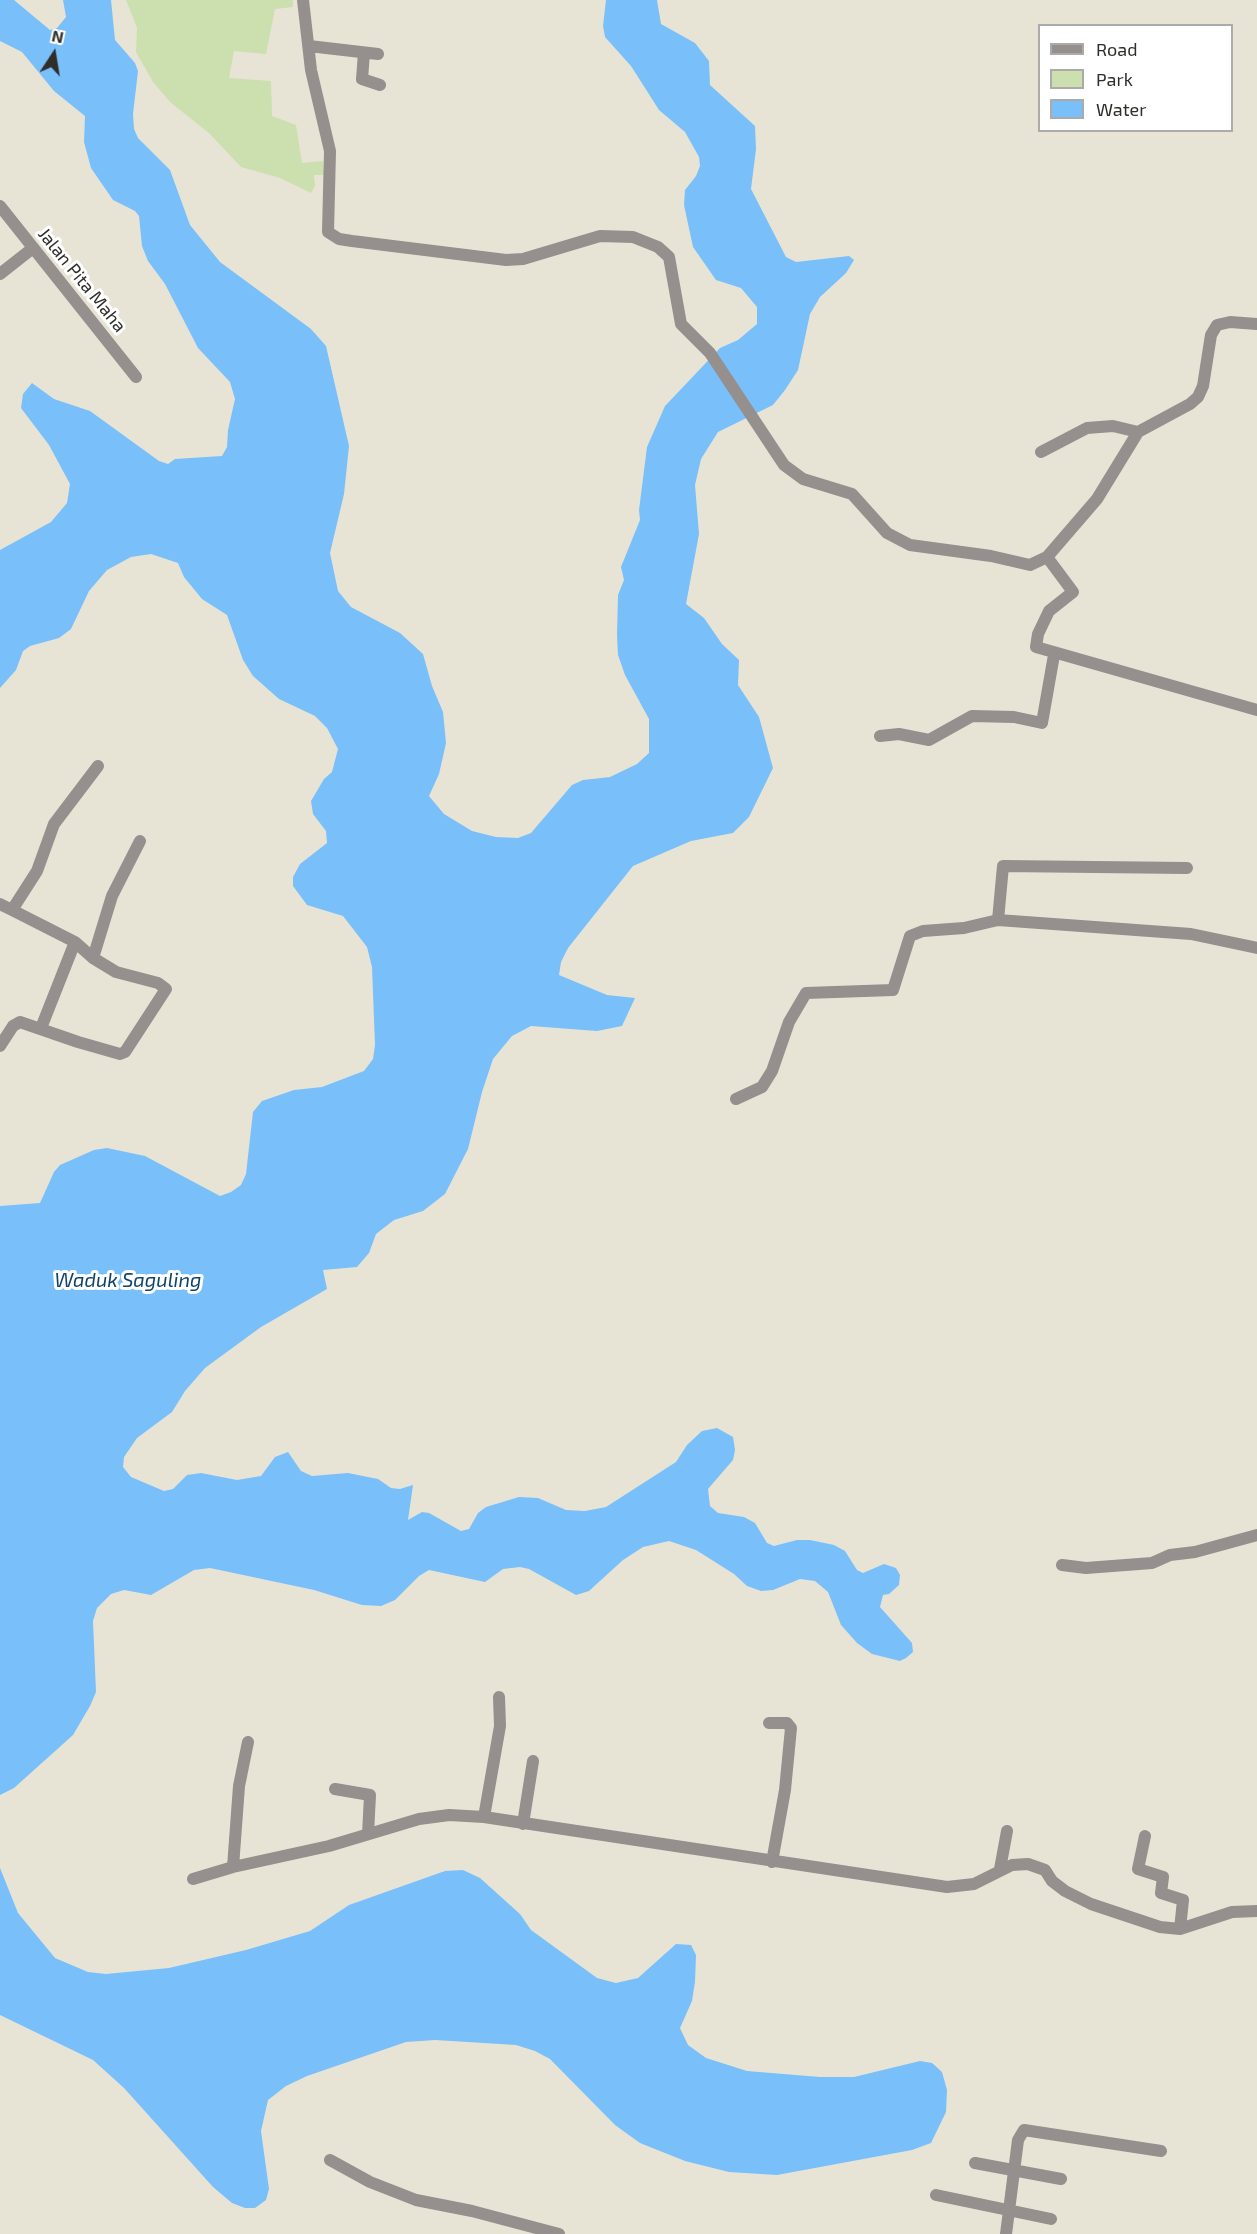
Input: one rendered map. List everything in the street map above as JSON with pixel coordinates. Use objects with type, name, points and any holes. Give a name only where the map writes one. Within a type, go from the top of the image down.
[{"type":"street","points":[[303,0],[315,91],[330,151],[326,225],[332,236],[352,241],[506,260],[523,259],[600,236],[645,240],[669,257],[681,324],[710,352],[784,465],[803,479],[852,494],[887,533],[910,545],[991,556],[1030,565],[1047,557],[1097,499],[1138,432],[1190,404],[1198,397],[1203,386],[1211,334],[1217,325],[1230,322],[1257,324]]},
{"type":"street","points":[[309,46],[378,54]]},
{"type":"street","points":[[364,53],[362,79],[380,85]]},
{"type":"street","name":"Jalan Pita Maha","points":[[0,206],[136,377]]},
{"type":"street","points":[[0,274],[33,248]]},
{"type":"street","points":[[1041,452],[1087,428],[1113,426],[1138,432]]},
{"type":"street","points":[[1047,557],[1074,590],[1073,594],[1049,611],[1038,634],[1036,647],[1054,655],[1257,710]]},
{"type":"street","points":[[880,736],[899,734],[929,740],[972,716],[1014,717],[1042,723],[1054,655]]},
{"type":"street","points":[[12,910],[37,871],[54,824],[98,766]]},
{"type":"street","points":[[93,958],[116,888],[140,841]]},
{"type":"street","points":[[998,920],[1003,866],[1187,867]]},
{"type":"street","points":[[0,904],[75,942],[93,958],[116,972],[158,983],[166,989],[131,1045],[120,1054],[40,1028],[16,1023],[0,1046]]},
{"type":"street","points":[[736,1099],[762,1087],[772,1071],[789,1022],[806,993],[893,990],[910,936],[923,931],[964,928],[998,920],[1069,923],[1191,934],[1257,948]]},
{"type":"street","points":[[40,1028],[75,942]]},
{"type":"street","points":[[1062,1565],[1086,1568],[1152,1563],[1170,1555],[1195,1552],[1257,1535]]},
{"type":"street","points":[[484,1817],[500,1726],[499,1697]]},
{"type":"street","points":[[770,1723],[787,1723],[791,1728],[785,1790],[772,1862]]},
{"type":"street","points":[[233,1867],[239,1786],[248,1742]]},
{"type":"street","points":[[523,1824],[533,1761]]},
{"type":"street","points":[[335,1789],[370,1795],[368,1834]]},
{"type":"street","points":[[193,1879],[430,1816],[484,1817],[947,1887],[974,1884],[1000,1869],[1020,1864],[1038,1866],[1065,1891],[1091,1904],[1160,1927],[1180,1929],[1232,1912],[1257,1911]]},
{"type":"street","points":[[1000,1869],[1007,1831]]},
{"type":"street","points":[[1146,1836],[1138,1869],[1163,1877],[1161,1893],[1184,1900],[1180,1929]]},
{"type":"street","points":[[1006,2234],[1017,2140],[1024,2130],[1161,2151]]},
{"type":"street","points":[[330,2160],[370,2182],[416,2200],[472,2211],[559,2234]]},
{"type":"street","points":[[975,2163],[1061,2179]]},
{"type":"street","points":[[936,2195],[1051,2219]]},
{"type":"green space","points":[[126,0],[293,0],[293,7],[275,9],[266,54],[234,51],[229,78],[271,81],[272,116],[296,125],[302,163],[323,161],[324,175],[314,175],[315,186],[311,193],[280,178],[241,167],[209,133],[170,102],[153,82],[136,52],[137,28]]},
{"type":"water","name":"Waduk Saguling","points":[[0,0],[14,0],[50,30],[57,28],[66,17],[63,0],[111,0],[115,40],[135,63],[138,71],[133,114],[134,129],[138,138],[170,170],[190,225],[220,262],[311,329],[326,346],[349,446],[344,494],[330,553],[338,591],[351,607],[400,633],[423,654],[432,686],[443,712],[446,743],[439,774],[429,796],[444,814],[472,831],[496,837],[518,838],[531,833],[572,785],[583,780],[610,777],[637,764],[649,753],[649,719],[625,675],[618,655],[617,635],[618,595],[624,580],[621,567],[640,520],[639,510],[647,447],[665,406],[720,348],[738,340],[757,324],[757,307],[741,288],[716,280],[693,247],[684,205],[685,190],[696,176],[700,166],[699,157],[685,132],[659,110],[631,66],[605,37],[603,26],[606,0],[657,0],[661,24],[695,43],[709,61],[710,85],[755,126],[756,149],[751,189],[786,257],[796,262],[849,256],[854,260],[846,273],[820,297],[810,314],[798,370],[785,390],[773,405],[718,432],[701,459],[695,485],[699,534],[686,604],[704,618],[722,644],[739,660],[738,685],[759,717],[773,768],[749,817],[733,833],[691,841],[633,866],[568,948],[561,962],[559,975],[607,995],[635,998],[622,1026],[597,1031],[531,1026],[512,1036],[493,1059],[468,1149],[445,1194],[423,1211],[394,1220],[376,1234],[369,1253],[357,1267],[323,1270],[327,1289],[261,1327],[205,1368],[185,1391],[172,1412],[137,1438],[124,1457],[123,1467],[131,1477],[164,1491],[173,1489],[187,1475],[201,1473],[237,1480],[261,1476],[275,1457],[288,1452],[301,1471],[312,1476],[348,1473],[378,1479],[391,1488],[400,1489],[413,1485],[408,1520],[422,1512],[429,1513],[461,1531],[469,1529],[478,1513],[486,1507],[519,1497],[538,1498],[566,1510],[585,1511],[606,1507],[676,1462],[687,1445],[702,1431],[717,1428],[733,1437],[735,1450],[733,1460],[708,1489],[710,1506],[718,1513],[744,1517],[755,1523],[767,1543],[774,1546],[797,1540],[810,1540],[834,1545],[845,1551],[857,1570],[863,1573],[884,1564],[896,1568],[900,1575],[899,1585],[889,1594],[883,1595],[880,1607],[912,1643],[913,1652],[906,1658],[900,1661],[872,1654],[857,1643],[841,1625],[828,1592],[815,1581],[800,1579],[773,1590],[761,1591],[747,1586],[734,1574],[696,1550],[669,1541],[643,1547],[623,1560],[589,1591],[576,1595],[529,1569],[520,1567],[503,1569],[485,1582],[429,1570],[419,1576],[395,1600],[381,1606],[362,1605],[314,1590],[210,1568],[194,1570],[151,1595],[124,1590],[111,1594],[97,1608],[93,1621],[96,1692],[90,1706],[73,1735],[14,1788],[0,1795],[0,1206],[40,1203],[54,1172],[60,1165],[94,1150],[107,1148],[145,1156],[220,1196],[231,1192],[241,1185],[246,1174],[253,1112],[262,1101],[294,1090],[322,1087],[364,1071],[373,1059],[375,1045],[372,967],[367,947],[343,916],[307,905],[293,886],[293,877],[300,864],[327,843],[326,831],[313,814],[311,801],[324,779],[332,772],[338,749],[327,728],[315,716],[279,699],[253,676],[243,660],[227,615],[202,599],[184,577],[178,563],[151,554],[131,557],[107,570],[89,591],[71,629],[59,638],[30,646],[23,651],[16,670],[0,688],[0,550],[51,522],[67,503],[70,484],[49,445],[21,408],[23,394],[32,383],[54,399],[90,411],[159,461],[168,464],[175,459],[222,456],[227,447],[228,430],[235,399],[230,382],[198,348],[165,284],[148,261],[142,246],[139,216],[135,211],[113,200],[91,168],[84,142],[85,116],[54,91],[22,52],[0,41]]},
{"type":"water","points":[[0,1868],[18,1913],[55,1958],[88,1972],[106,1974],[169,1968],[246,1950],[310,1931],[349,1905],[445,1871],[463,1870],[480,1878],[520,1914],[531,1930],[597,1978],[616,1983],[638,1978],[676,1944],[691,1945],[696,1955],[695,1982],[692,2001],[680,2028],[688,2045],[706,2058],[747,2071],[820,2077],[854,2077],[920,2061],[932,2063],[942,2072],[947,2090],[946,2112],[931,2143],[912,2150],[777,2175],[729,2172],[685,2161],[640,2143],[615,2125],[550,2059],[535,2051],[516,2045],[435,2040],[406,2042],[307,2076],[286,2086],[268,2100],[261,2131],[269,2189],[266,2200],[255,2208],[245,2208],[232,2203],[213,2187],[124,2088],[93,2060],[0,2015]]}]
